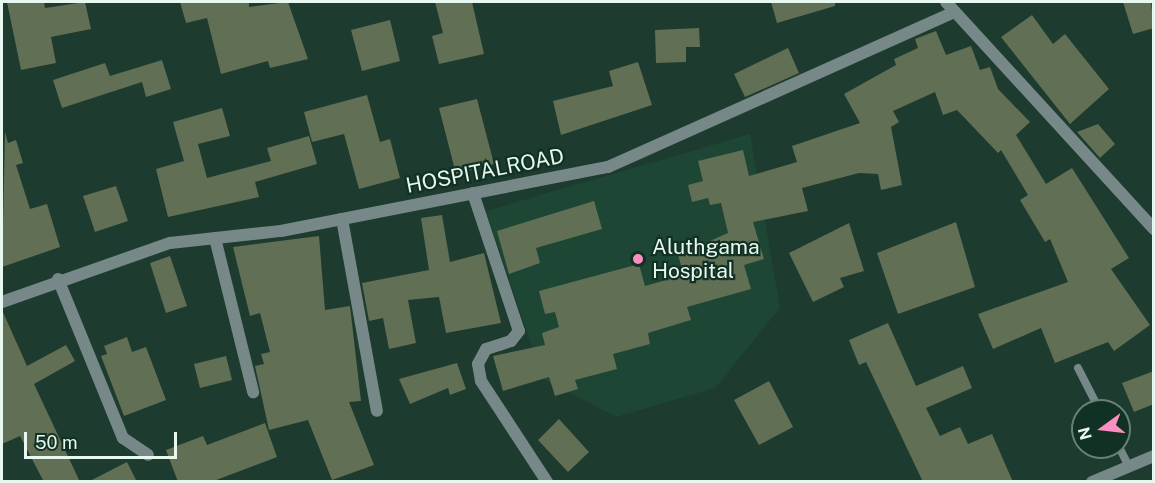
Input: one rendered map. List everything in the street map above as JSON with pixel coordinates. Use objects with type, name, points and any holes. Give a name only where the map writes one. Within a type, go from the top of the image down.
[{"type":"street","points":[[946,2],[1154,229]]},
{"type":"street","name":"HOSPITALROAD","points":[[2,301],[58,279],[170,243],[342,219],[608,167],[955,12]]},
{"type":"street","points":[[473,193],[519,331],[511,341],[486,349],[478,364],[481,381],[547,482]]},
{"type":"street","points":[[342,219],[377,411]]},
{"type":"street","points":[[215,238],[254,393]]},
{"type":"street","points":[[58,279],[123,438],[148,455]]},
{"type":"street","points":[[1092,482],[1154,456]]},
{"type":"lane","points":[[1078,368],[1094,399]]},
{"type":"lane","points":[[1125,459],[1129,467]]},
{"type":"shaded area","name":"Aluthgama Hospital","points":[[750,134],[780,308],[715,388],[616,417],[543,379],[486,211]]},
{"type":"building","points":[[7,2],[44,2],[45,8],[85,2],[91,29],[51,37],[56,63],[21,70]]},
{"type":"building","points":[[180,2],[249,2],[249,7],[288,2],[308,59],[270,68],[268,61],[221,74],[207,18],[186,23]]},
{"type":"building","points":[[435,2],[472,2],[484,54],[439,64],[432,36],[443,33]]},
{"type":"building","points":[[771,2],[835,2],[835,6],[777,23]]},
{"type":"building","points":[[1123,2],[1151,2],[1154,28],[1133,34]]},
{"type":"building","points":[[1032,15],[1053,44],[1065,34],[1109,89],[1070,124],[1001,37]]},
{"type":"building","points":[[390,20],[400,61],[362,71],[351,30]]},
{"type":"building","points":[[699,28],[700,47],[686,47],[686,62],[656,63],[655,30]]},
{"type":"building","points":[[936,31],[946,55],[971,46],[980,70],[990,67],[998,89],[1030,122],[1016,135],[1046,184],[1072,168],[1129,258],[1111,269],[1150,325],[1114,351],[1108,342],[1055,363],[1041,328],[993,349],[978,314],[1068,282],[1050,239],[1045,242],[1020,200],[1028,195],[1001,150],[998,153],[957,110],[943,115],[935,92],[893,111],[899,122],[891,127],[902,185],[881,190],[878,174],[859,173],[802,188],[808,211],[753,222],[764,259],[744,265],[751,289],[687,307],[691,320],[648,333],[650,344],[613,354],[617,369],[575,380],[578,389],[555,396],[549,377],[503,391],[493,356],[545,345],[542,333],[559,327],[555,312],[545,314],[539,291],[639,264],[645,286],[684,275],[678,255],[728,233],[721,203],[710,205],[708,198],[692,202],[688,185],[703,181],[698,161],[743,150],[749,176],[797,162],[792,146],[860,123],[844,94],[896,65],[894,59],[918,48],[915,39]]},
{"type":"building","points":[[788,48],[799,73],[745,97],[734,74]]},
{"type":"building","points":[[162,60],[171,89],[146,97],[142,82],[62,108],[53,80],[105,63],[110,76]]},
{"type":"building","points":[[638,62],[652,105],[561,135],[553,101],[613,86],[609,71]]},
{"type":"building","points":[[367,95],[380,142],[390,139],[400,178],[359,189],[344,134],[312,142],[304,112]]},
{"type":"building","points":[[477,99],[494,164],[456,174],[439,108]]},
{"type":"building","points":[[222,108],[230,136],[198,144],[207,178],[271,161],[267,148],[309,136],[317,164],[255,182],[259,197],[168,217],[156,169],[184,161],[173,122]]},
{"type":"building","points":[[1098,124],[1115,144],[1100,158],[1077,132]]},
{"type":"building","points":[[5,132],[8,143],[16,140],[23,163],[16,165],[30,209],[47,204],[60,247],[2,267]]},
{"type":"building","points":[[116,186],[128,221],[95,232],[83,196]]},
{"type":"building","points":[[594,201],[602,229],[536,248],[540,263],[509,274],[497,231]]},
{"type":"building","points":[[442,215],[450,262],[484,253],[501,323],[446,333],[439,297],[408,300],[416,343],[389,349],[383,318],[369,321],[362,283],[429,270],[421,218]]},
{"type":"building","points":[[956,222],[975,287],[898,314],[877,253]]},
{"type":"building","points":[[849,223],[864,271],[840,278],[844,287],[813,302],[789,253]]},
{"type":"building","points":[[319,236],[325,310],[350,306],[361,401],[349,402],[374,465],[332,480],[308,420],[269,430],[255,366],[264,364],[261,354],[270,352],[260,313],[250,316],[233,247]]},
{"type":"building","points":[[170,256],[187,306],[166,313],[150,263]]},
{"type":"building","points":[[2,310],[27,366],[66,345],[75,361],[34,384],[80,482],[44,482],[20,436],[2,444]]},
{"type":"building","points":[[888,323],[916,386],[963,366],[972,388],[926,408],[940,436],[960,427],[968,444],[992,434],[1013,482],[923,482],[866,362],[859,365],[849,340]]},
{"type":"building","points":[[127,337],[132,352],[146,347],[166,400],[124,416],[101,356],[107,354],[104,346]]},
{"type":"building","points":[[226,356],[232,380],[200,388],[194,364]]},
{"type":"building","points":[[457,363],[466,389],[450,395],[448,388],[410,404],[399,379]]},
{"type":"building","points":[[1154,371],[1154,404],[1134,412],[1131,399],[1129,399],[1122,383]]},
{"type":"building","points":[[769,381],[793,427],[759,445],[734,400]]},
{"type":"building","points":[[559,419],[589,452],[568,472],[538,440]]},
{"type":"building","points":[[265,423],[277,457],[211,482],[178,482],[166,450],[203,436],[207,445]]},
{"type":"building","points":[[127,462],[137,482],[88,482]]},
{"type":"place","name":"Aluthgama Hospital","points":[[638,259]]}]
